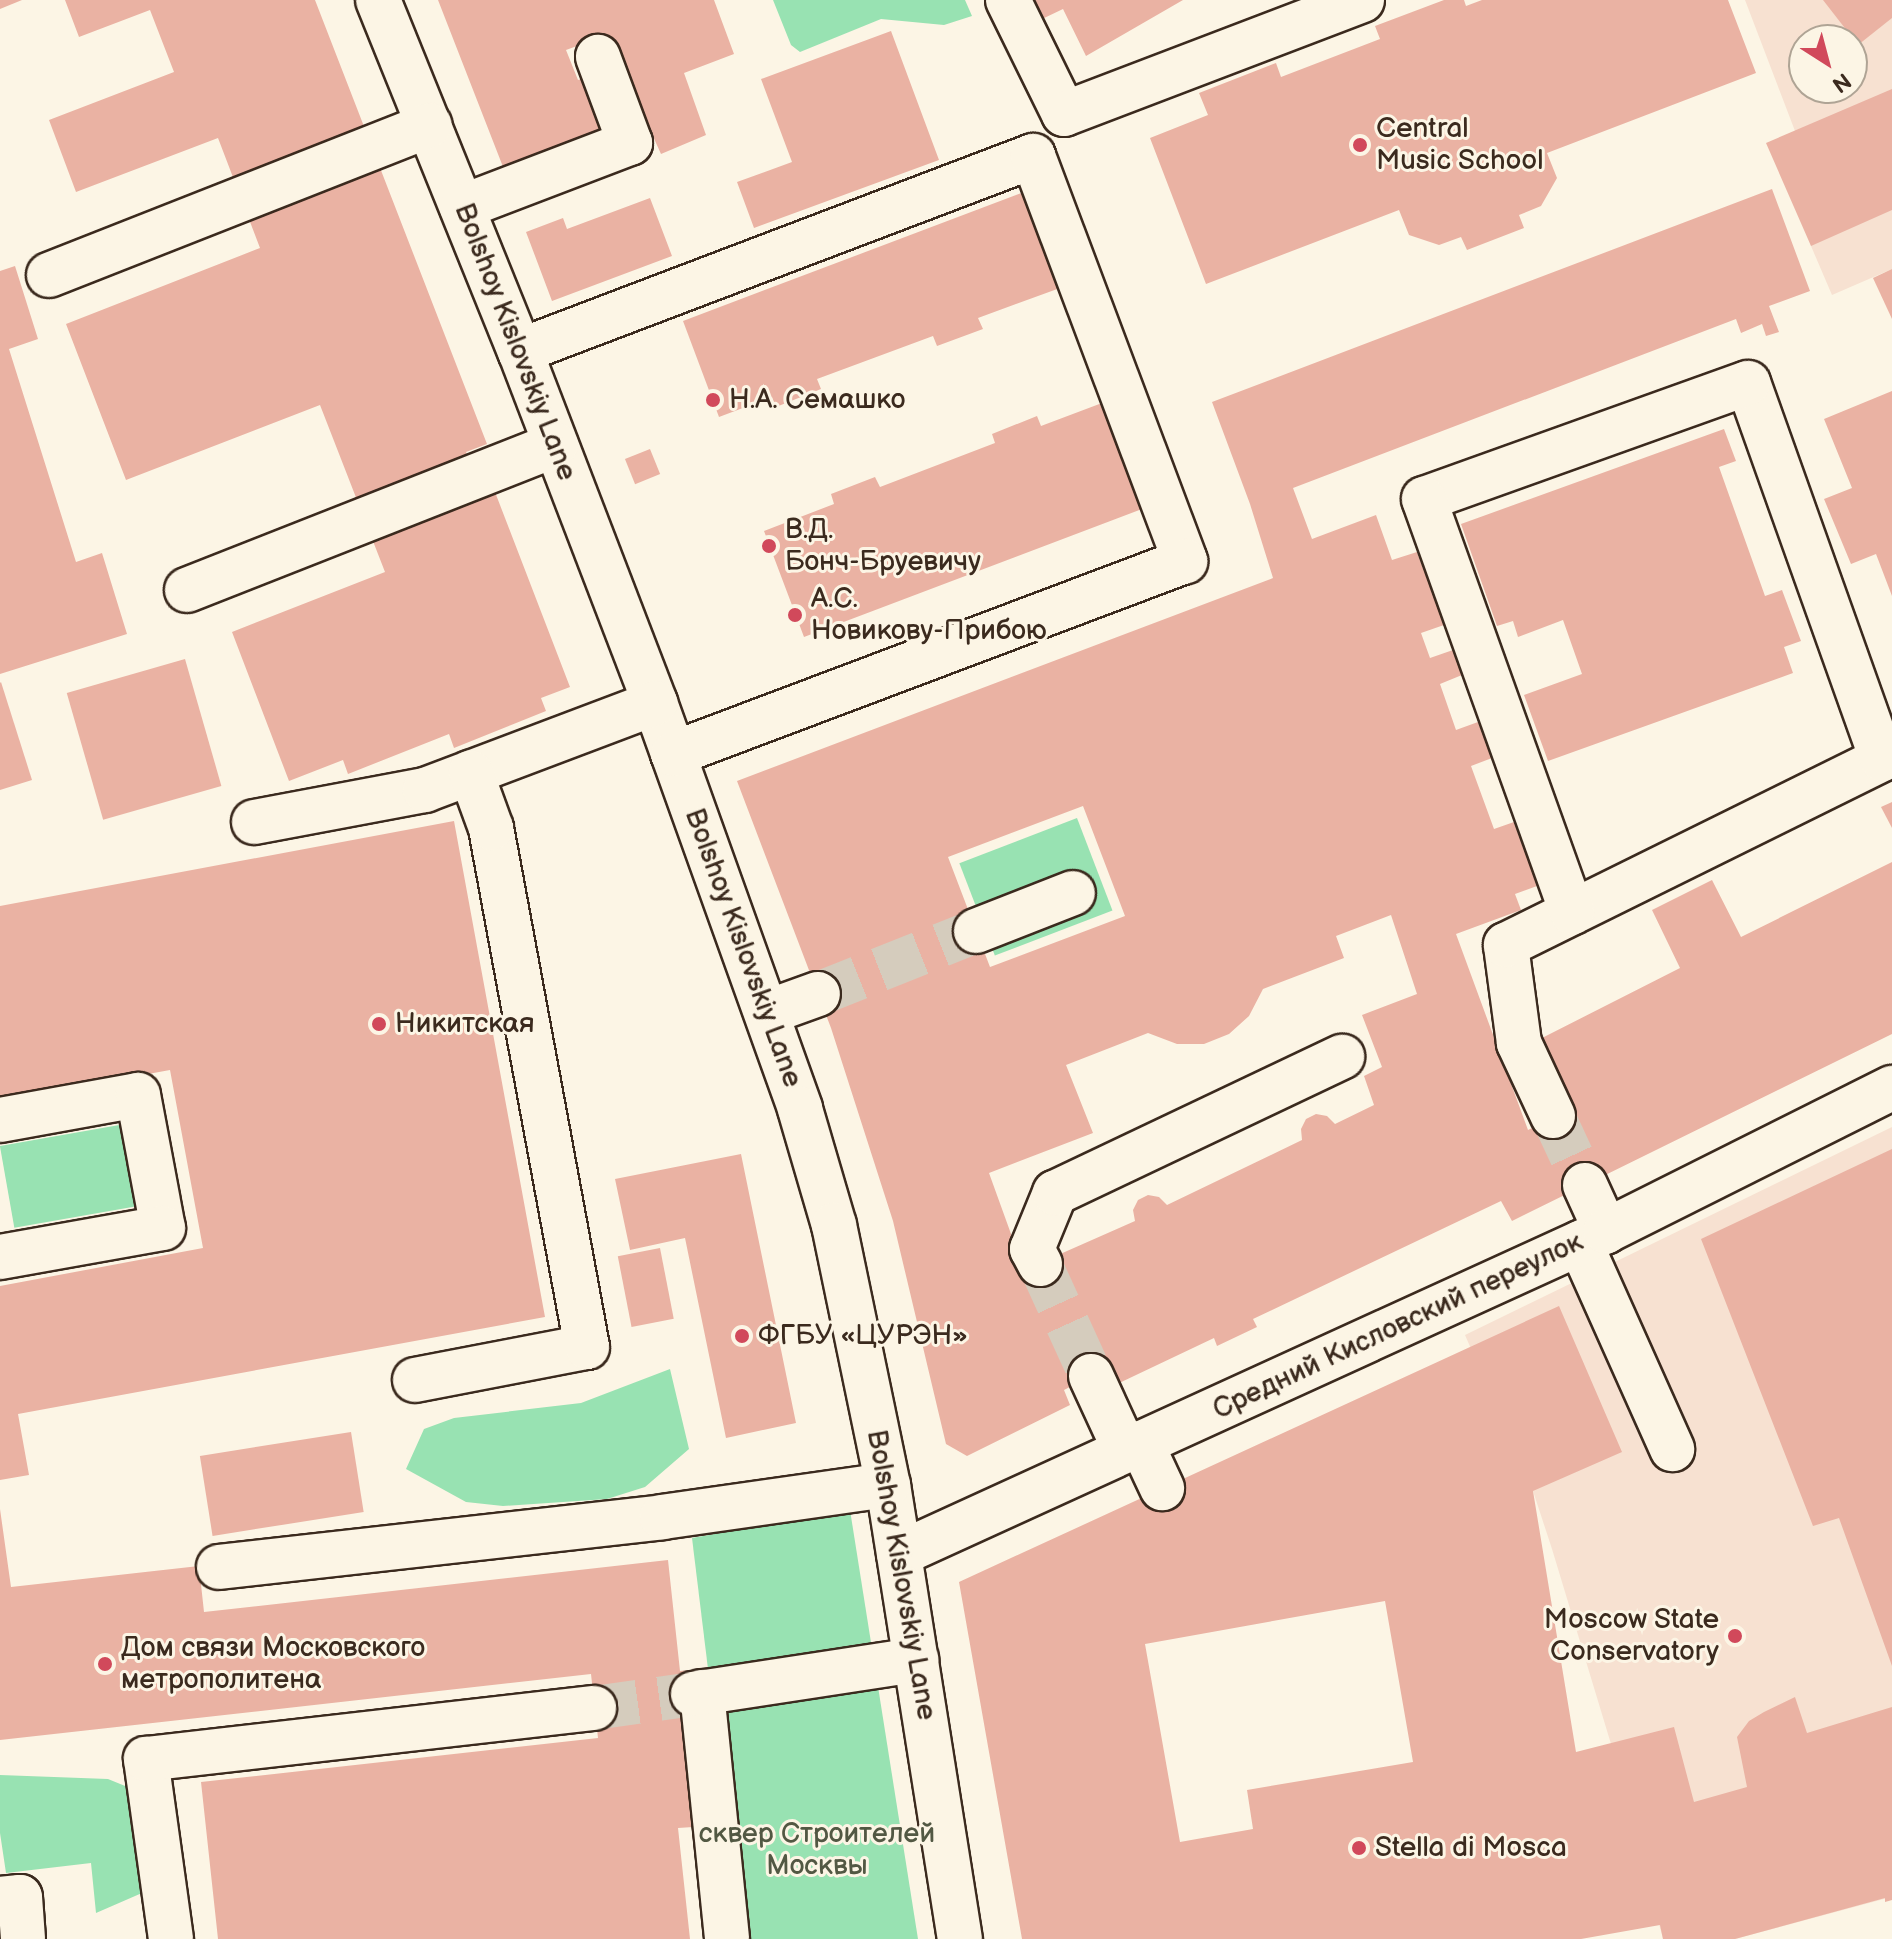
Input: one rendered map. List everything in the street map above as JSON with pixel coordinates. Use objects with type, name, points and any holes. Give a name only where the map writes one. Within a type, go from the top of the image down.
[{"type":"street","name":"Bolshoy Kislovskiy Lane","points":[[378,0],[520,351],[655,703],[768,1012],[834,1225],[888,1485],[960,1939]]},
{"type":"street","points":[[1008,0],[1064,114],[1362,0]]},
{"type":"street","points":[[462,207],[630,143],[598,57]]},
{"type":"street","points":[[49,275],[430,125]]},
{"type":"street","points":[[520,351],[1033,156],[1185,561],[673,754]]},
{"type":"street","points":[[1553,1116],[1519,1043],[1506,945],[1882,759],[1748,383],[1424,499],[1572,912]]},
{"type":"street","points":[[187,590],[556,445]]},
{"type":"street","points":[[254,822],[425,790],[655,703]]},
{"type":"street","points":[[415,1380],[587,1347],[491,828],[471,773]]},
{"type":"street","points":[[976,931],[1073,893]]},
{"type":"street","points":[[768,1012],[818,994]]},
{"type":"street","points":[[1040,1264],[1032,1249],[1055,1193],[1342,1057]]},
{"type":"street","name":"Средний Кисловский переулок","points":[[899,1554],[1593,1237],[1892,1088]]},
{"type":"street","points":[[0,1120],[138,1095],[163,1228],[0,1257]]},
{"type":"street","points":[[1585,1185],[1593,1237],[1672,1449]]},
{"type":"street","points":[[1091,1376],[1133,1447],[1162,1488]]},
{"type":"street","points":[[219,1567],[662,1517],[888,1485]]},
{"type":"street","points":[[727,1939],[698,1693],[916,1660]]},
{"type":"street","points":[[171,1939],[146,1759],[594,1708]]},
{"type":"street","points":[[0,1899],[20,1897],[23,1939]]},
{"type":"shaded area","points":[[1745,0],[1892,0],[1892,269],[1832,295],[1811,246],[1795,131]]},
{"type":"shaded area","points":[[1892,1127],[1892,1900],[1884,1899],[1735,1939],[1663,1939],[1611,1744],[1533,1491],[1465,1335]]},
{"type":"green space","points":[[773,0],[965,0],[972,16],[944,25],[881,19],[800,52],[791,45]]},
{"type":"green space","points":[[1077,818],[1112,910],[995,956],[959,863]]},
{"type":"green space","points":[[125,1124],[139,1206],[14,1228],[0,1146]]},
{"type":"green space","points":[[670,1369],[689,1449],[645,1487],[607,1499],[503,1506],[466,1502],[406,1469],[424,1429],[454,1418],[581,1403]]},
{"type":"green space","name":"сквер Строителей Москвы","points":[[850,1510],[918,1939],[741,1939],[692,1538]]},
{"type":"green space","points":[[0,1775],[108,1779],[130,1788],[142,1893],[96,1913],[91,1863],[6,1873],[0,1833]]},
{"type":"building","points":[[0,0],[22,0],[0,9]]},
{"type":"building","points":[[65,0],[315,0],[487,444],[466,452],[484,496],[495,492],[570,687],[541,698],[546,711],[454,748],[449,734],[348,774],[343,760],[289,781],[232,632],[385,572],[320,405],[126,480],[66,324],[260,248],[218,138],[76,192],[49,120],[174,72],[150,10],[79,37]]},
{"type":"building","points":[[438,0],[714,0],[734,54],[684,73],[706,135],[661,154],[607,35],[566,50],[578,80],[588,77],[609,131],[505,172]]},
{"type":"building","points":[[1030,0],[1183,0],[1086,56],[1063,9],[1040,20]]},
{"type":"building","name":"Central Music School","points":[[1444,0],[1464,0],[1466,6],[1482,0],[1728,0],[1756,73],[1547,153],[1557,178],[1541,206],[1519,215],[1524,228],[1467,250],[1461,237],[1439,245],[1409,235],[1399,210],[1206,284],[1150,138],[1208,115],[1199,93],[1276,63],[1281,77],[1380,39],[1375,26]]},
{"type":"building","points":[[1823,0],[1892,0],[1892,18],[1868,37],[1868,24],[1842,24]]},
{"type":"building","points":[[891,31],[939,160],[754,228],[737,182],[792,162],[761,79]]},
{"type":"building","points":[[1892,89],[1892,210],[1811,246],[1766,143],[1857,104],[1868,104],[1868,99]]},
{"type":"building","points":[[1772,189],[1810,291],[1769,306],[1779,332],[1766,336],[1762,324],[1741,333],[1736,319],[1293,488],[1312,539],[1376,515],[1392,560],[1417,552],[1444,625],[1421,633],[1430,658],[1453,650],[1462,675],[1440,684],[1456,730],[1478,722],[1492,758],[1471,766],[1494,829],[1514,822],[1537,886],[1515,894],[1521,910],[1456,934],[1528,1130],[1575,1107],[1542,1038],[1680,968],[1652,910],[1712,880],[1741,937],[1892,862],[1892,1034],[1512,1221],[1501,1201],[1253,1319],[1257,1327],[1217,1346],[1214,1338],[1115,1385],[1107,1368],[1064,1390],[1070,1405],[967,1456],[946,1444],[893,1221],[831,1028],[737,781],[1273,578],[1250,504],[1212,402]],"holes":[[[1083,806],[1125,916],[990,967],[948,857]],[[1391,915],[1417,994],[1362,1015],[1382,1067],[1364,1076],[1374,1105],[1335,1124],[1327,1116],[1316,1114],[1306,1119],[1301,1129],[1302,1140],[1167,1205],[1159,1197],[1148,1195],[1138,1200],[1133,1210],[1135,1221],[1024,1270],[989,1173],[1093,1133],[1066,1065],[1148,1033],[1177,1044],[1204,1044],[1229,1034],[1249,1016],[1263,989],[1344,958],[1336,936]]]},
{"type":"building","points":[[1024,192],[1060,288],[978,318],[983,329],[937,346],[933,336],[817,379],[821,389],[776,407],[772,397],[719,417],[683,321]]},
{"type":"building","points":[[650,198],[672,256],[552,301],[526,232],[563,218],[567,229]]},
{"type":"building","points":[[15,266],[38,339],[9,349],[76,562],[102,553],[127,634],[0,674],[0,271]]},
{"type":"building","points":[[1892,269],[1892,319],[1873,278]]},
{"type":"building","points":[[1892,391],[1892,596],[1876,554],[1851,564],[1824,499],[1852,488],[1824,419]]},
{"type":"building","points":[[1102,403],[1142,509],[804,637],[764,531],[834,504],[831,494],[875,477],[880,487],[995,443],[992,434],[1037,416],[1041,426]]},
{"type":"building","points":[[1724,429],[1736,461],[1719,467],[1765,596],[1782,590],[1801,641],[1784,647],[1793,673],[1548,761],[1524,695],[1582,674],[1563,620],[1518,637],[1513,621],[1497,626],[1461,524]]},
{"type":"building","points":[[650,449],[660,474],[635,484],[625,459]]},
{"type":"building","points":[[185,659],[221,786],[103,820],[67,693]]},
{"type":"building","points":[[0,683],[32,780],[0,790]]},
{"type":"building","points":[[1892,802],[1892,828],[1881,807]]},
{"type":"building","points":[[454,821],[545,1317],[18,1414],[29,1475],[0,1480],[0,1286],[203,1248],[170,1070],[0,1101],[0,906]]},
{"type":"building","points":[[1892,1149],[1892,1666],[1839,1518],[1813,1526],[1701,1239]]},
{"type":"building","name":"ФГБУ «ЦУРЭН»","points":[[741,1154],[796,1423],[726,1438],[685,1238],[630,1250],[615,1179]]},
{"type":"building","points":[[660,1248],[674,1319],[632,1327],[618,1256]]},
{"type":"building","points":[[1559,1306],[1622,1452],[1533,1491],[1576,1752],[1674,1727],[1694,1802],[1747,1787],[1737,1737],[1749,1721],[1795,1697],[1807,1733],[1892,1707],[1892,1900],[1885,1902],[1885,1898],[1735,1939],[1663,1939],[1660,1925],[1581,1939],[1022,1939],[959,1582]],"holes":[[[1385,1601],[1413,1762],[1247,1790],[1253,1829],[1180,1842],[1145,1644]]]},
{"type":"building","points":[[351,1432],[364,1512],[213,1536],[200,1456]]},
{"type":"building","points":[[0,1509],[11,1587],[199,1566],[204,1612],[668,1560],[680,1671],[690,1670],[708,1826],[678,1828],[690,1939],[218,1939],[201,1782],[598,1738],[591,1674],[0,1740]]},
{"type":"tunnel","points":[[818,994],[976,931]]},
{"type":"tunnel","points":[[1553,1116],[1585,1185]]},
{"type":"tunnel","points":[[1040,1264],[1091,1376]]},
{"type":"tunnel","points":[[594,1708],[693,1694]]},
{"type":"place","name":"Central Music School","points":[[1360,145]]},
{"type":"place","name":"Н.А. Семашко","points":[[713,400]]},
{"type":"place","name":"В.Д. Бонч-Бруевичу","points":[[769,546]]},
{"type":"place","name":"А.С. Новикову-Прибою","points":[[795,615]]},
{"type":"place","name":"Никитская","points":[[379,1024]]},
{"type":"place","name":"ФГБУ «ЦУРЭН»","points":[[742,1336]]},
{"type":"place","name":"Moscow State Conservatory","points":[[1735,1636]]},
{"type":"place","name":"Дом связи Московского метрополитена","points":[[105,1664]]},
{"type":"place","name":"Stella di Mosca","points":[[1359,1848]]}]
